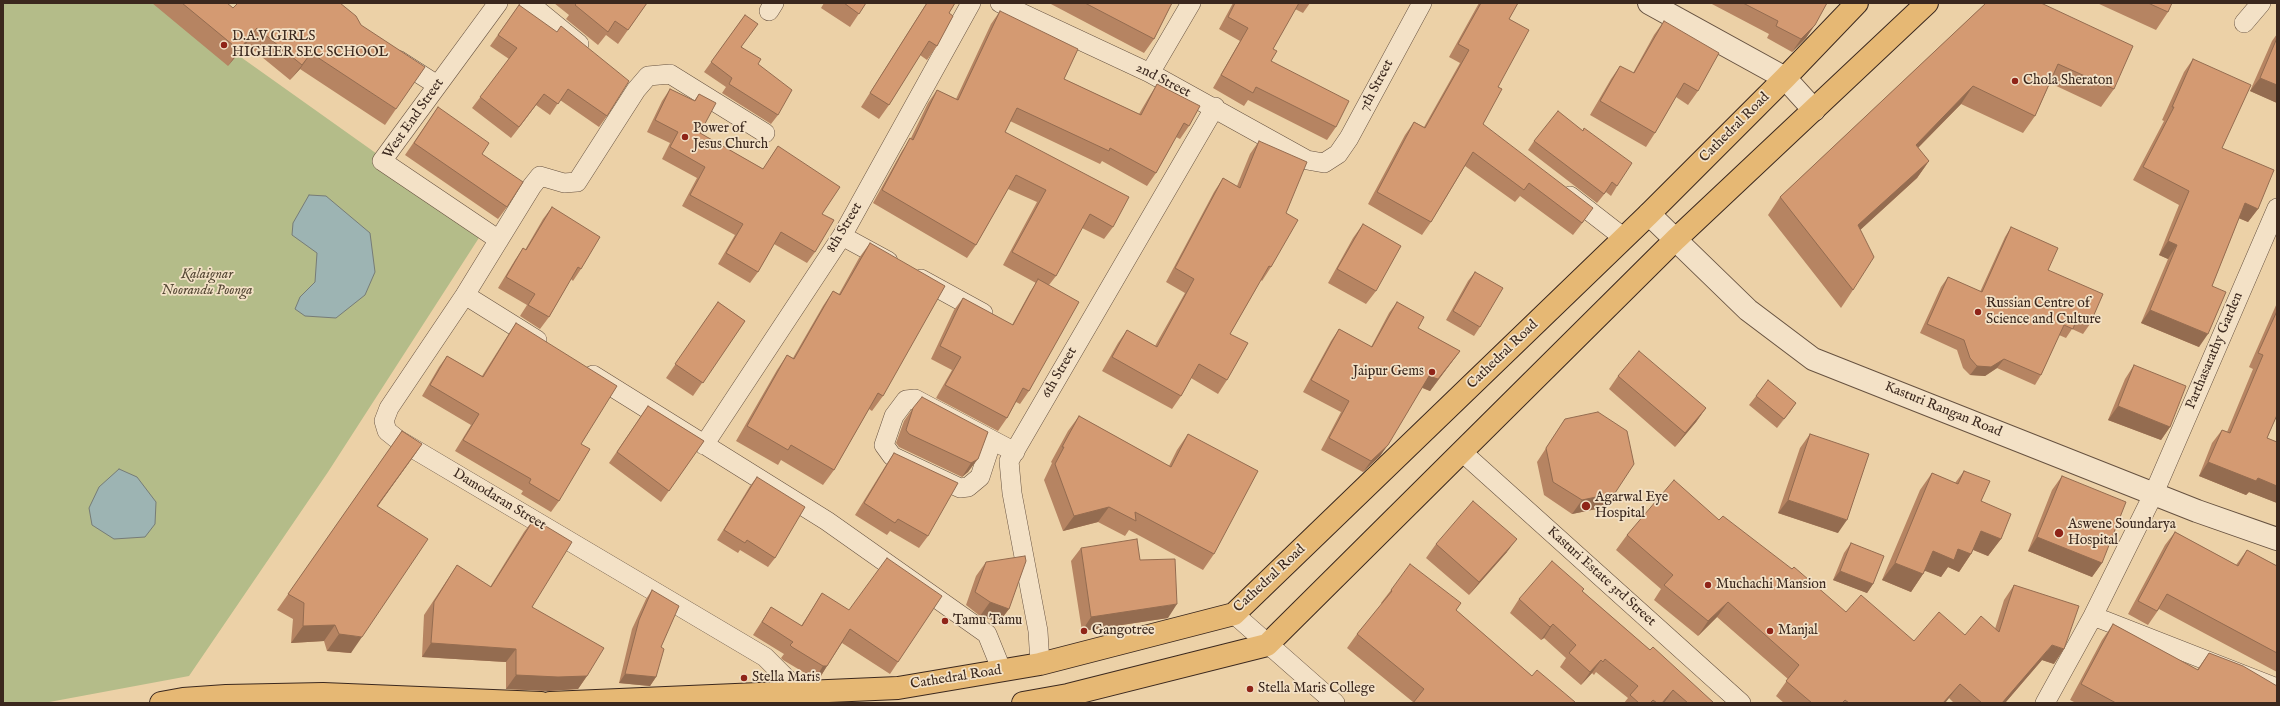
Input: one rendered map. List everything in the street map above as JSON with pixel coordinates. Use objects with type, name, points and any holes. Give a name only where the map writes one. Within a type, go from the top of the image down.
[{"type":"main road","name":"Cathedral Road","points":[[550,703],[898,688],[1040,664],[1234,614],[1650,214],[1786,78],[1857,3]]},
{"type":"main road","points":[[1023,703],[1068,695],[1268,645],[1460,451],[1675,240],[1927,3]]},
{"type":"main road","points":[[161,703],[212,697],[323,694],[541,703]]},
{"type":"street","name":"West End Street","points":[[498,3],[382,161],[499,240]]},
{"type":"street","points":[[529,3],[594,56]]},
{"type":"street","name":"8th Street","points":[[704,445],[842,236],[971,3]]},
{"type":"street","name":"2nd Street","points":[[1000,3],[1150,73],[1215,107],[1307,160],[1324,163]]},
{"type":"street","points":[[1150,73],[1191,3]]},
{"type":"street","name":"7th Street","points":[[1324,163],[1338,154],[1349,138],[1422,3]]},
{"type":"street","points":[[1649,3],[1786,78],[1814,110]]},
{"type":"street","points":[[2244,23],[2260,3]]},
{"type":"street","points":[[381,48],[437,85]]},
{"type":"street","points":[[551,349],[465,295],[532,186],[540,176],[564,183],[577,182],[630,85],[648,76],[670,74],[765,133]]},
{"type":"street","name":"6th Street","points":[[1040,664],[1038,632],[1012,493],[1009,461],[1215,107]]},
{"type":"street","points":[[1553,184],[1624,238]]},
{"type":"street","name":"Parthasarathy Garden","points":[[2045,703],[2093,616],[2154,493],[2270,243],[2277,208]]},
{"type":"street","name":"Kasturi Rangan Road","points":[[1650,214],[1748,310],[1813,360],[2154,493],[2277,539]]},
{"type":"street","points":[[842,236],[999,322]]},
{"type":"street","name":"Damodaran Street","points":[[465,295],[389,408],[384,421],[387,431],[397,439],[765,657],[800,692]]},
{"type":"street","points":[[578,366],[827,521],[987,634],[1002,671]]},
{"type":"street","points":[[992,440],[980,478],[968,487],[960,488],[892,456],[884,445],[894,416],[906,400],[915,399],[1015,452]]},
{"type":"street","name":"Kasturi Estate 3rd Street","points":[[1460,451],[1741,703]]},
{"type":"street","points":[[1234,614],[1335,703]]},
{"type":"street","points":[[2093,616],[2277,688]]},
{"type":"green space","name":"Kalaignar Noorandu Poonga","points":[[3,3],[178,3],[228,48],[484,230],[328,472],[189,676],[44,703],[3,703]]},
{"type":"water","points":[[309,195],[326,196],[370,233],[375,272],[365,295],[336,318],[305,316],[295,309],[300,297],[315,282],[317,253],[292,235],[293,223]]},
{"type":"water","points":[[119,469],[137,477],[156,502],[155,524],[145,537],[114,539],[92,525],[89,508],[99,487]]},
{"type":"building","points":[[182,3],[227,3],[233,8],[238,3],[340,3],[356,16],[361,25],[425,67],[396,109],[311,53],[302,65],[257,28],[239,50]]},
{"type":"building","points":[[577,3],[647,3],[628,30],[615,21],[608,32],[575,5]]},
{"type":"building","points":[[844,3],[866,3],[859,14]]},
{"type":"building","points":[[927,3],[955,3],[949,13],[953,16],[937,46],[929,41],[889,105],[870,93]]},
{"type":"building","points":[[1085,3],[1172,3],[1154,39]]},
{"type":"building","points":[[1235,3],[1299,3],[1273,49],[1277,51],[1271,61],[1349,101],[1336,127],[1256,87],[1253,93],[1221,75],[1248,28],[1228,17]]},
{"type":"building","points":[[1481,3],[1518,3],[1509,19],[1529,30],[1498,87],[1502,89],[1483,124],[1593,208],[1582,223],[1529,183],[1524,190],[1473,152],[1431,222],[1377,192],[1414,122],[1425,128],[1469,50],[1458,44]]},
{"type":"building","points":[[1743,3],[1827,3],[1815,25],[1801,39],[1776,26],[1778,21]]},
{"type":"building","points":[[1986,3],[2041,3],[2133,46],[2114,89],[2058,64],[2035,116],[1973,86],[1916,145],[1929,161],[1858,225],[1874,257],[1853,290],[1780,197]]},
{"type":"building","points":[[2148,3],[2172,3],[2168,12]]},
{"type":"building","points":[[519,5],[557,32],[561,26],[629,81],[607,116],[568,89],[558,104],[544,94],[519,127],[480,97],[517,48],[498,35]]},
{"type":"building","points":[[1000,11],[1078,49],[1064,79],[1141,115],[1157,84],[1200,106],[1189,126],[1184,123],[1156,173],[1110,148],[1109,151],[1017,108],[1005,132],[1129,197],[1113,227],[1090,214],[1056,276],[1012,252],[1046,190],[1016,175],[976,245],[882,190],[910,138],[913,140],[937,90],[958,100]]},
{"type":"building","points":[[745,15],[758,24],[741,47],[761,59],[758,64],[792,90],[778,115],[729,84],[732,78],[711,62]]},
{"type":"building","points":[[1664,21],[1719,53],[1698,91],[1684,83],[1655,133],[1600,101],[1620,66],[1634,73]]},
{"type":"building","points":[[2277,38],[2277,85],[2260,78]]},
{"type":"building","points":[[2193,59],[2251,85],[2222,148],[2274,170],[2258,209],[2245,203],[2212,286],[2226,292],[2208,334],[2150,310],[2177,245],[2168,241],[2189,191],[2143,167],[2174,107],[2172,107]]},
{"type":"building","points":[[670,89],[695,101],[699,94],[716,103],[700,133],[763,169],[778,146],[840,187],[822,214],[834,220],[815,252],[781,232],[758,272],[726,253],[743,224],[690,195],[705,167],[670,147],[678,132],[655,120]]},
{"type":"building","points":[[438,107],[489,143],[482,154],[523,182],[507,207],[414,143]]},
{"type":"building","points":[[1558,111],[1583,131],[1584,128],[1632,163],[1617,186],[1612,182],[1604,194],[1534,141]]},
{"type":"building","points":[[1259,141],[1307,162],[1286,213],[1298,220],[1271,267],[1269,266],[1230,334],[1248,343],[1227,380],[1199,364],[1181,396],[1112,357],[1127,330],[1157,347],[1194,279],[1175,268],[1223,178],[1240,188]]},
{"type":"building","points":[[552,207],[600,237],[581,269],[578,267],[549,317],[528,305],[535,294],[506,277],[523,248],[526,250]]},
{"type":"building","points":[[1363,224],[1401,246],[1376,291],[1337,269]]},
{"type":"building","name":"Russian Centre of Science and Culture","points":[[2011,227],[2058,248],[2048,270],[2103,294],[2090,324],[2077,318],[2073,329],[2064,325],[2041,375],[2004,359],[1991,367],[1977,366],[1970,358],[1964,340],[1927,324],[1948,277],[1982,292]]},
{"type":"building","points":[[870,243],[945,286],[883,396],[878,393],[834,470],[791,445],[788,450],[747,426],[787,355],[794,359],[833,291],[840,295]]},
{"type":"building","points":[[1475,272],[1503,288],[1480,327],[1453,311]]},
{"type":"building","points":[[1038,279],[1079,302],[1029,391],[1023,388],[1007,418],[945,385],[961,357],[940,346],[963,298],[1013,325]]},
{"type":"building","points":[[718,302],[745,321],[703,383],[675,364]]},
{"type":"building","points":[[1397,302],[1424,317],[1418,328],[1460,351],[1438,379],[1429,376],[1388,445],[1371,461],[1329,438],[1349,401],[1311,380],[1339,329],[1372,347]]},
{"type":"building","points":[[2277,311],[2277,415],[2267,438],[2277,442],[2277,486],[2258,478],[2256,481],[2208,462],[2222,430],[2230,433],[2263,355],[2258,353]]},
{"type":"building","points":[[516,323],[617,386],[581,444],[590,449],[559,501],[529,483],[531,479],[463,440],[479,414],[430,385],[447,356],[483,377]]},
{"type":"building","points":[[1639,351],[1706,408],[1685,433],[1618,376]]},
{"type":"building","points":[[2134,365],[2186,386],[2170,427],[2118,406]]},
{"type":"building","points":[[1768,380],[1796,403],[1784,419],[1756,396]]},
{"type":"building","points":[[922,397],[988,432],[978,459],[971,463],[909,434],[906,430],[913,408]]},
{"type":"building","points":[[648,406],[704,441],[669,491],[617,452]]},
{"type":"building","points":[[1598,412],[1627,431],[1634,464],[1615,493],[1582,500],[1553,482],[1546,448],[1565,419]]},
{"type":"building","points":[[1079,416],[1171,467],[1188,434],[1258,471],[1214,554],[1135,512],[1136,521],[1109,507],[1074,516],[1055,464],[1064,447],[1062,447]]},
{"type":"building","points":[[402,431],[422,444],[377,506],[428,539],[362,637],[339,634],[335,625],[303,626],[304,603],[288,594]]},
{"type":"building","points":[[1810,434],[1869,454],[1847,520],[1788,500]]},
{"type":"building","points":[[894,453],[958,483],[928,536],[898,519],[895,523],[864,503]]},
{"type":"building","points":[[1964,471],[1990,481],[1981,501],[2011,514],[2001,539],[1981,531],[1971,554],[1958,549],[1954,560],[1933,551],[1923,574],[1895,563],[1932,473],[1958,484]]},
{"type":"building","points":[[2062,476],[2126,502],[2102,563],[2037,537]]},
{"type":"building","points":[[757,477],[805,507],[775,558],[747,540],[745,543],[724,530]]},
{"type":"building","points":[[1674,480],[1719,520],[1723,516],[1792,569],[1794,567],[1846,612],[1861,595],[1914,641],[1939,612],[1965,635],[1981,616],[1999,632],[2014,585],[2079,606],[2064,649],[2052,645],[2002,703],[1982,703],[1960,684],[1943,703],[1849,703],[1845,700],[1842,703],[1812,703],[1786,681],[1799,665],[1728,602],[1708,621],[1664,585],[1673,575],[1627,535]]},
{"type":"building","points":[[1473,501],[1517,539],[1479,582],[1436,544]]},
{"type":"building","points":[[534,519],[572,542],[532,607],[604,648],[587,676],[558,677],[516,675],[516,649],[431,643],[434,602],[457,565],[491,587]]},
{"type":"building","points":[[2175,532],[2238,566],[2247,550],[2277,566],[2277,653],[2167,594],[2157,611],[2138,601]]},
{"type":"building","points":[[1137,539],[1140,560],[1175,559],[1177,604],[1091,617],[1081,548]]},
{"type":"building","points":[[1851,543],[1884,556],[1873,584],[1840,571]]},
{"type":"building","points":[[1025,556],[1026,561],[1009,609],[990,602],[975,592],[986,562]]},
{"type":"building","points":[[887,558],[942,596],[898,662],[850,629],[827,666],[823,666],[792,647],[790,645],[793,642],[762,622],[771,607],[802,626],[822,593],[849,610]]},
{"type":"building","points":[[1552,561],[1584,589],[1582,591],[1650,650],[1653,647],[1714,703],[1688,703],[1673,690],[1662,703],[1657,703],[1653,700],[1650,703],[1639,703],[1630,695],[1638,686],[1605,659],[1603,662],[1601,660],[1590,672],[1569,653],[1576,645],[1553,624],[1550,627],[1519,599]]},
{"type":"building","points":[[1410,564],[1461,603],[1456,610],[1532,676],[1537,670],[1575,702],[1413,703],[1424,689],[1357,634],[1392,591],[1391,590]]},
{"type":"building","points":[[652,590],[679,606],[661,647],[664,649],[656,677],[625,674],[639,620]]},
{"type":"building","points":[[2113,624],[2198,670],[2209,653],[2243,666],[2277,686],[2277,703],[2116,703],[2081,684]]},
{"type":"place","name":"D.A.V GIRLS HIGHER SEC SCHOOL","points":[[224,45]]},
{"type":"place","name":"Chola Sheraton","points":[[2015,81]]},
{"type":"place","name":"Power of Jesus Church","points":[[685,137]]},
{"type":"place","name":"Russian Centre of Science and Culture","points":[[1978,312]]},
{"type":"place","name":"Jaipur Gems","points":[[1432,372]]},
{"type":"place","name":"Agarwal Eye Hospital","points":[[1586,506]]},
{"type":"place","name":"Aswene Soundarya Hospital","points":[[2059,533]]},
{"type":"place","name":"Muchachi Mansion","points":[[1708,585]]},
{"type":"place","name":"Tamu Tamu","points":[[945,621]]},
{"type":"place","name":"Gangotree","points":[[1084,631]]},
{"type":"place","name":"Manjal","points":[[1770,631]]},
{"type":"place","name":"Stella Maris","points":[[744,678]]},
{"type":"place","name":"Stella Maris College","points":[[1250,689]]}]
